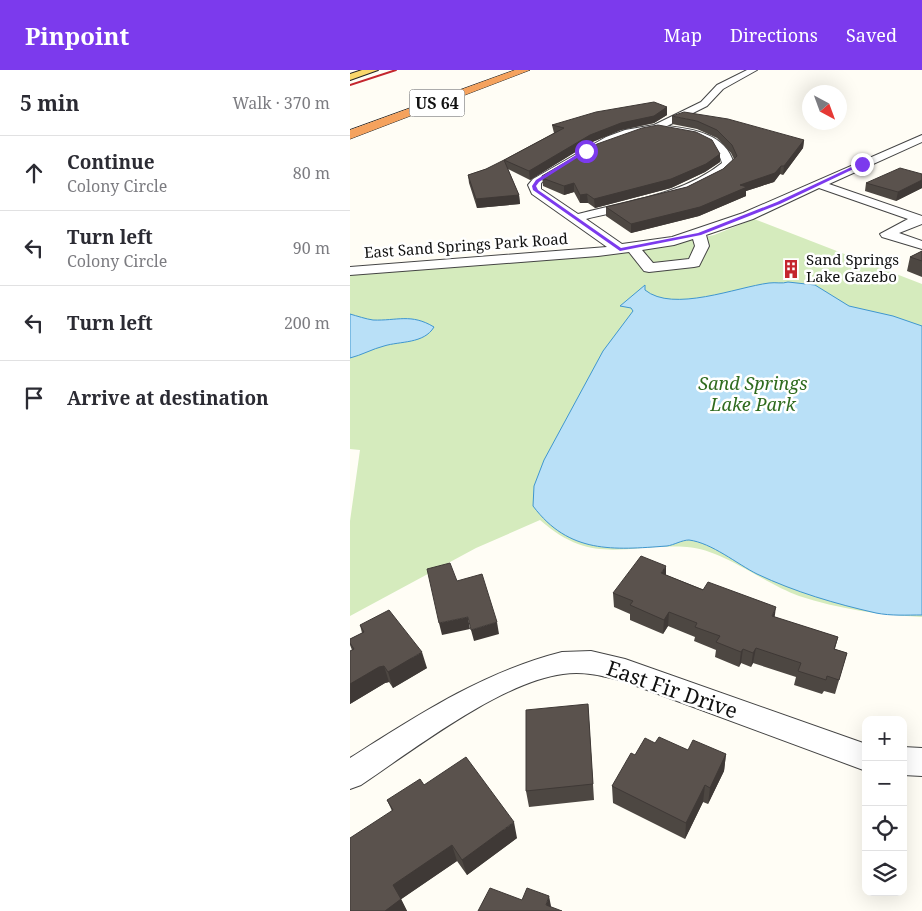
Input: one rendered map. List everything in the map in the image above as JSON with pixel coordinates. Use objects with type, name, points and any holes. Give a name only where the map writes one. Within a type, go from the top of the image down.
[{"type":"highway","name":"US 64","points":[[350,124],[498,70]]},
{"type":"highway","name":"US 64","points":[[350,135],[525,70]]},
{"type":"main road","points":[[350,78],[373,70]]},
{"type":"street","points":[[658,128],[661,124],[704,104],[720,87],[753,70]]},
{"type":"street","points":[[576,218],[685,188],[714,176],[728,164],[727,154],[707,138],[678,130],[658,128],[638,130],[613,138],[586,151],[537,181],[534,186],[536,190],[576,218],[626,249],[649,268],[694,262],[702,246],[699,234]]},
{"type":"street","name":"East Sand Springs Park Road","points":[[350,271],[626,249],[699,234],[779,203],[922,138]]},
{"type":"street","points":[[818,184],[919,216]]},
{"type":"street","points":[[919,216],[887,234],[922,246]]},
{"type":"street","name":"East Fir Drive","points":[[350,775],[494,686],[518,676],[559,664],[591,662],[625,670],[862,757]]},
{"type":"street","points":[[907,761],[922,762]]},
{"type":"green space","name":"Sand Springs Lake Park","points":[[754,219],[922,284],[922,617],[860,611],[814,601],[786,591],[729,560],[700,549],[687,547],[611,550],[594,548],[577,543],[559,534],[540,520],[476,548],[350,616],[350,521],[360,450],[350,449],[350,274],[617,254],[714,235]]},
{"type":"water","points":[[788,282],[815,285],[849,306],[893,316],[922,326],[922,615],[876,613],[816,597],[757,574],[707,545],[689,540],[667,546],[610,548],[593,546],[577,541],[562,533],[547,522],[533,506],[534,486],[544,460],[603,351],[633,311],[631,308],[620,306],[645,285],[645,290],[657,296],[672,299],[688,299],[706,297],[756,285]]},
{"type":"water","points":[[350,314],[373,320],[418,320],[434,327],[430,332],[418,339],[390,344],[350,358]]},
{"type":"building","points":[[654,102],[667,107],[654,116],[621,123],[590,135],[529,171],[504,160],[564,128],[552,125],[596,112]]},
{"type":"building","points":[[684,112],[728,119],[804,140],[784,166],[781,166],[775,173],[740,185],[747,187],[700,207],[631,224],[606,207],[687,187],[723,169],[737,156],[732,145],[717,130],[697,121],[672,116]]},
{"type":"building","points":[[658,125],[696,132],[712,140],[720,154],[706,164],[671,179],[594,199],[587,194],[580,195],[574,183],[564,186],[542,178],[542,176],[597,144],[642,128]]},
{"type":"building","points":[[504,160],[519,195],[476,199],[468,175]]},
{"type":"building","points":[[900,168],[922,174],[922,180],[898,192],[866,183]]},
{"type":"building","points":[[922,251],[922,261],[910,257]]},
{"type":"building","points":[[641,556],[666,566],[661,573],[703,590],[708,582],[776,607],[772,616],[838,637],[834,649],[847,653],[839,680],[827,676],[826,680],[798,671],[801,663],[756,648],[753,653],[743,649],[741,652],[716,642],[720,636],[695,627],[697,623],[669,612],[664,620],[630,605],[633,601],[613,593]]},
{"type":"building","points":[[450,563],[457,581],[482,574],[497,622],[471,630],[468,617],[439,623],[427,569]]},
{"type":"building","points":[[389,610],[422,652],[388,672],[384,666],[379,667],[350,684],[350,651],[354,649],[350,639],[364,632],[360,625]]},
{"type":"building","points":[[588,704],[593,784],[526,791],[526,710]]},
{"type":"building","points":[[659,737],[688,750],[693,740],[726,754],[710,788],[705,785],[686,823],[612,786],[631,753],[635,755],[645,738],[655,743]]},
{"type":"building","points":[[466,757],[514,822],[462,860],[452,845],[393,885],[401,899],[385,911],[350,911],[350,838],[393,810],[387,800],[420,779],[424,785]]},
{"type":"building","points":[[490,888],[522,900],[527,888],[549,896],[546,905],[562,911],[478,911]]},
{"type":"railway","points":[[350,85],[396,70]]},
{"type":"place","name":"Sand Springs Lake Gazebo","points":[[791,269]]},
{"type":"route","points":[[586,151],[537,181],[534,186],[536,190],[620,250],[674,241],[699,234],[779,203],[862,164]]}]
